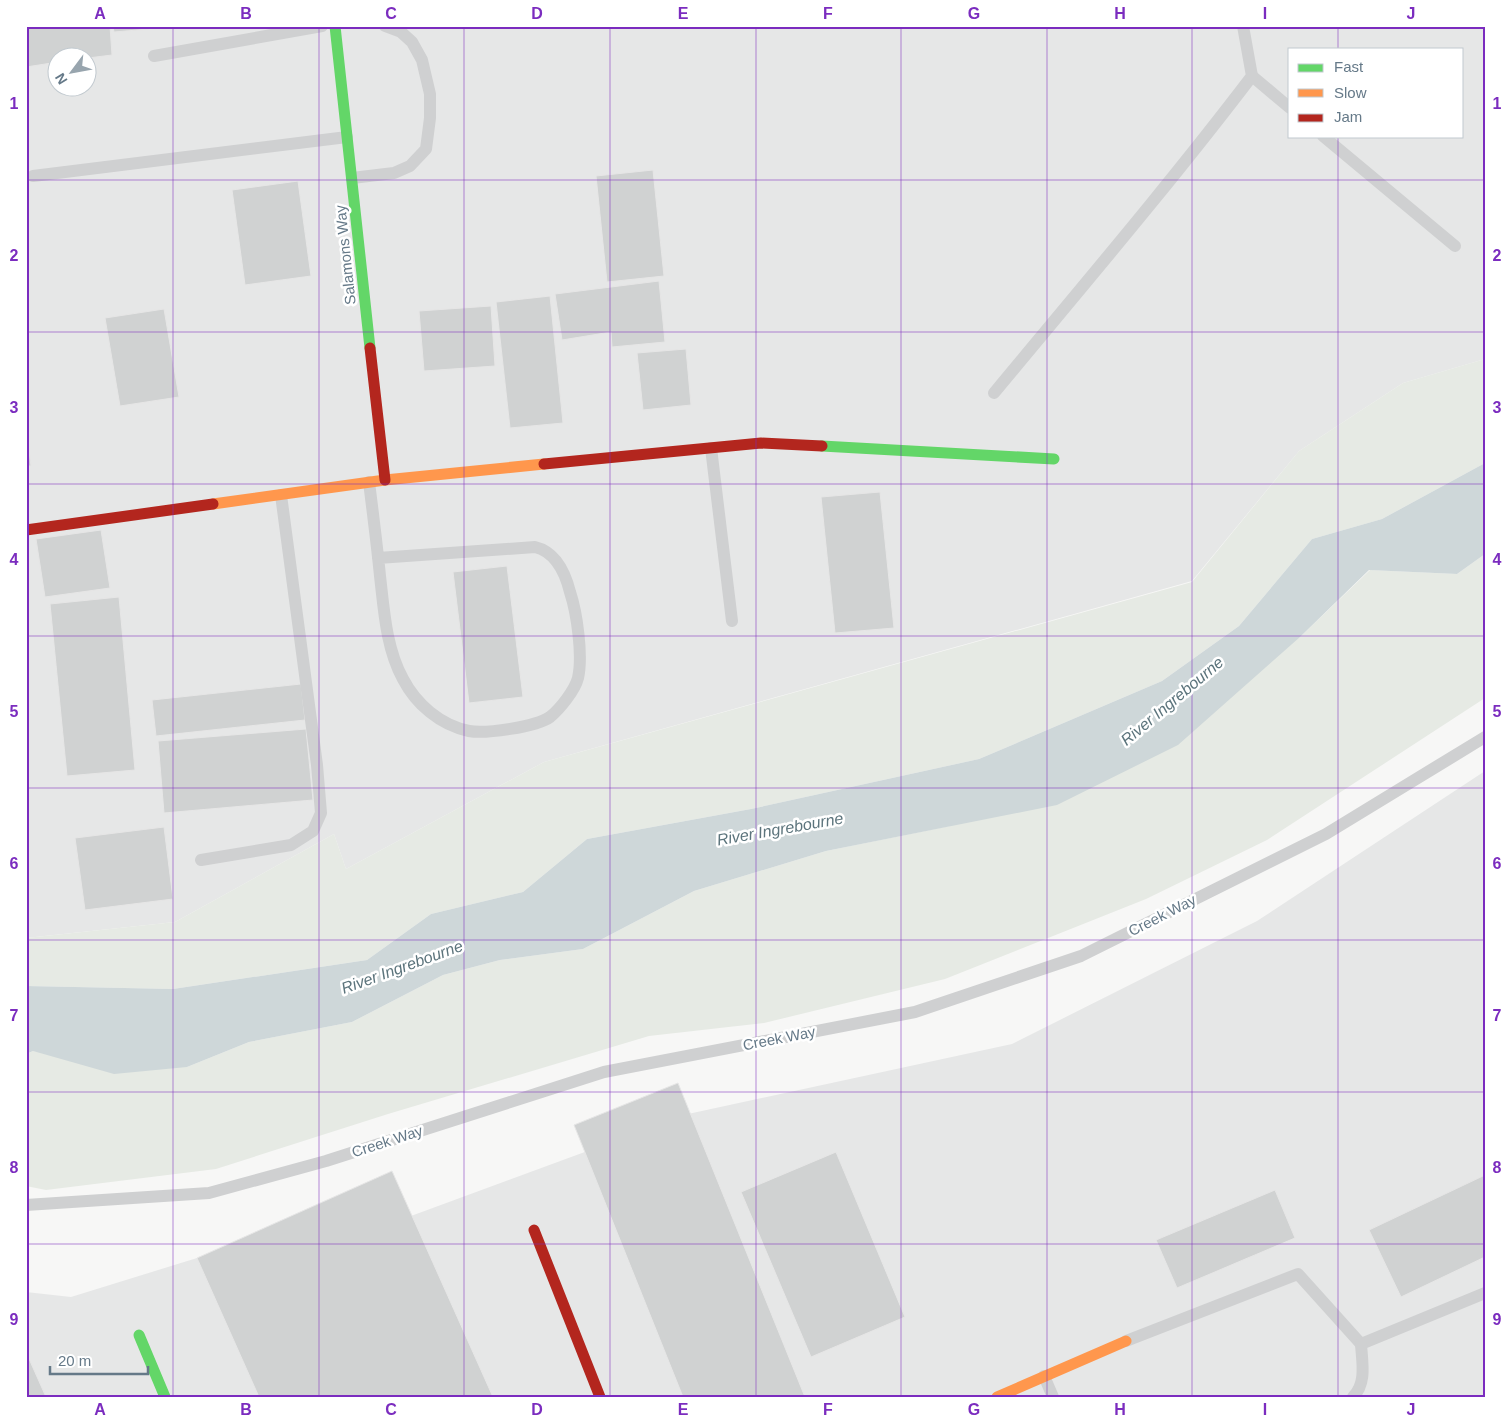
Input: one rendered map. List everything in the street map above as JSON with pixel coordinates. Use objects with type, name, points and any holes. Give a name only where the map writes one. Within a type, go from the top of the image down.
[{"type":"street","name":"Salamons Way","points":[[335,26],[385,480]]},
{"type":"street","points":[[26,530],[385,480],[761,444],[1054,459]]},
{"type":"street","points":[[534,1230],[600,1397]]},
{"type":"street","points":[[139,1335],[165,1397]]},
{"type":"street","points":[[997,1397],[1126,1340]]},
{"type":"lane","points":[[154,56],[322,26]]},
{"type":"lane","points":[[352,178],[378,176],[410,166],[426,149],[430,118],[430,94],[422,60],[412,42],[400,32],[385,26]]},
{"type":"lane","points":[[1243,26],[1252,76],[1288,106]]},
{"type":"lane","points":[[994,393],[1220,118],[1252,76]]},
{"type":"lane","points":[[33,176],[347,137]]},
{"type":"lane","points":[[1325,138],[1455,246]]},
{"type":"lane","points":[[711,448],[732,621]]},
{"type":"lane","points":[[369,482],[378,558],[385,613],[392,650],[402,678],[417,701],[441,720],[469,731],[493,732],[548,718],[562,706],[578,679],[579,659],[575,608],[566,577],[554,558],[544,550],[535,548],[378,558]]},
{"type":"lane","points":[[201,860],[291,845],[314,830],[321,813],[317,765],[281,495]]},
{"type":"lane","name":"Creek Way","points":[[26,1205],[209,1193],[326,1161],[604,1072],[915,1012],[1081,956],[1326,834],[1485,737]]},
{"type":"lane","points":[[1126,1340],[1298,1274],[1361,1344],[1363,1378],[1357,1393],[1353,1397]]},
{"type":"lane","points":[[1361,1344],[1485,1293]]},
{"type":"lane","points":[[1044,1376],[1053,1397]]},
{"type":"shaded area","points":[[26,26],[1485,26],[1485,359],[1403,383],[1299,451],[1192,581],[544,762],[346,869],[334,834],[175,922],[26,938]]},
{"type":"shaded area","points":[[1485,359],[1485,463],[1382,519],[1312,539],[1239,626],[1162,681],[979,759],[751,809],[587,839],[523,892],[431,914],[367,960],[173,989],[26,986],[26,938],[175,922],[334,834],[346,869],[544,762],[1192,582],[1299,451],[1403,383]]},
{"type":"shaded area","points":[[1485,554],[1485,698],[1267,840],[1146,899],[945,979],[764,1023],[649,1036],[388,1114],[216,1169],[46,1190],[26,1186],[26,1054],[33,1051],[187,1067],[249,1042],[352,1022],[443,975],[500,960],[583,949],[694,891],[826,851],[950,826],[1300,637],[1370,570],[1457,574]]},
{"type":"shaded area","points":[[1485,771],[1485,1397],[26,1397],[26,1292],[71,1297],[197,1258],[392,1223],[688,1114],[1012,1044],[1257,921]]},
{"type":"water","name":"River Ingrebourne","points":[[1485,463],[1485,554],[1457,574],[1369,570],[1300,637],[1178,745],[1057,805],[826,851],[694,891],[583,949],[500,960],[443,975],[352,1022],[249,1042],[187,1067],[114,1074],[33,1051],[26,1054],[26,986],[173,989],[367,960],[431,914],[523,892],[587,839],[751,809],[979,759],[1162,681],[1239,626],[1312,539],[1382,519]]},
{"type":"building","points":[[26,26],[110,26],[112,55],[98,57],[98,48],[48,48],[48,64],[26,67]]},
{"type":"building","points":[[113,26],[149,26],[149,29],[114,32]]},
{"type":"building","points":[[653,170],[664,276],[607,282],[596,176]]},
{"type":"building","points":[[298,181],[311,276],[245,285],[232,190]]},
{"type":"building","points":[[659,281],[665,342],[612,347],[611,332],[562,340],[555,294]]},
{"type":"building","points":[[550,296],[563,423],[510,428],[496,302]]},
{"type":"building","points":[[491,306],[495,366],[424,371],[419,311]]},
{"type":"building","points":[[164,309],[179,397],[120,406],[105,318]]},
{"type":"building","points":[[686,349],[691,405],[643,410],[637,353]]},
{"type":"building","points":[[26,430],[31,466],[26,466]]},
{"type":"building","points":[[880,492],[894,628],[835,633],[821,497]]},
{"type":"building","points":[[101,530],[110,588],[45,597],[36,539]]},
{"type":"building","points":[[507,566],[523,697],[469,703],[453,572]]},
{"type":"building","points":[[119,597],[135,770],[67,776],[50,604]]},
{"type":"building","points":[[301,684],[305,720],[156,736],[152,700]]},
{"type":"building","points":[[306,729],[313,800],[164,813],[158,741]]},
{"type":"building","points":[[164,827],[173,899],[85,910],[75,838]]},
{"type":"building","points":[[678,1083],[805,1397],[683,1397],[574,1125]]},
{"type":"building","points":[[836,1152],[905,1317],[811,1357],[741,1192]]},
{"type":"building","points":[[392,1171],[493,1397],[259,1397],[197,1258]]},
{"type":"building","points":[[1485,1175],[1485,1257],[1401,1297],[1369,1230]]},
{"type":"building","points":[[1275,1190],[1295,1238],[1177,1288],[1156,1240]]},
{"type":"building","points":[[26,1352],[46,1397],[26,1397]]},
{"type":"traffic: fast","points":[[335,26],[370,348]]},
{"type":"traffic: fast","points":[[822,446],[1054,459]]},
{"type":"traffic: fast","points":[[139,1335],[165,1397]]},
{"type":"traffic: slow","points":[[213,504],[385,480],[544,464]]},
{"type":"traffic: slow","points":[[997,1397],[1126,1341]]},
{"type":"traffic: jam","points":[[370,348],[385,480]]},
{"type":"traffic: jam","points":[[544,464],[761,443],[822,446]]},
{"type":"traffic: jam","points":[[26,530],[213,504]]},
{"type":"traffic: jam","points":[[534,1230],[600,1397]]}]
